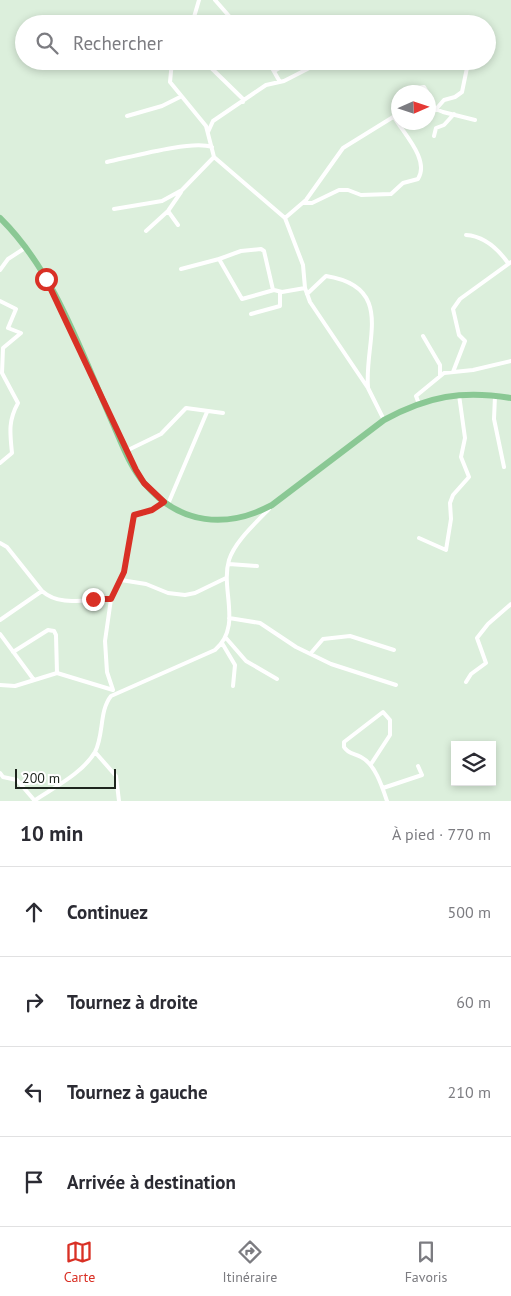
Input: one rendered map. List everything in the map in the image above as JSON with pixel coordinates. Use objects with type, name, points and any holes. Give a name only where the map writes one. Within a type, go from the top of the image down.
[{"type":"main road","points":[[0,218],[25,248],[52,289],[126,451],[144,483],[166,503],[192,516],[224,520],[247,516],[272,505],[384,420],[419,404],[458,394],[511,398]]},
{"type":"street","points":[[195,15],[200,0]]},
{"type":"street","points":[[214,0],[228,15]]},
{"type":"street","points":[[171,70],[170,82],[180,98],[204,123],[214,157],[284,218],[303,265],[307,294],[342,352],[368,388],[384,420]]},
{"type":"street","points":[[213,70],[243,102]]},
{"type":"street","points":[[208,132],[213,121],[266,85],[280,82],[305,70]]},
{"type":"street","points":[[436,108],[444,100],[455,97],[462,92],[466,70]]},
{"type":"street","points":[[274,71],[280,82]]},
{"type":"street","points":[[127,116],[162,106],[180,98]]},
{"type":"street","points":[[436,109],[474,120]]},
{"type":"street","points":[[434,136],[436,128],[444,125],[454,114]]},
{"type":"street","points":[[284,218],[302,203],[343,148],[391,119]]},
{"type":"street","points":[[302,203],[312,203],[339,190],[348,190],[360,195],[391,194],[403,183],[418,179],[422,162],[402,130]]},
{"type":"street","points":[[107,162],[172,148],[202,145],[212,147]]},
{"type":"street","points":[[146,231],[168,211],[182,190],[214,157]]},
{"type":"street","points":[[114,209],[162,201],[182,190]]},
{"type":"street","points":[[168,211],[178,225]]},
{"type":"street","points":[[453,372],[465,341],[459,335],[453,309],[460,299],[509,263],[500,252],[482,239],[466,235]]},
{"type":"street","points":[[0,270],[8,259],[25,248]]},
{"type":"street","points":[[180,269],[241,251],[261,249],[264,251],[273,290]]},
{"type":"street","points":[[218,259],[242,299],[273,290],[280,292],[305,288]]},
{"type":"street","points":[[307,294],[326,276],[360,288],[365,293],[372,313],[372,343],[366,368],[368,388]]},
{"type":"street","points":[[251,314],[280,306],[280,292]]},
{"type":"street","points":[[0,301],[16,309],[8,328],[21,333],[3,348],[2,373],[18,403],[11,416],[9,430],[12,453],[0,463]]},
{"type":"street","points":[[423,336],[440,365],[440,376]]},
{"type":"street","points":[[419,404],[416,396],[440,376],[511,362]]},
{"type":"street","points":[[419,538],[446,550],[452,519],[450,503],[453,494],[469,477],[461,457],[465,438],[458,394]]},
{"type":"street","points":[[495,396],[494,420],[504,467]]},
{"type":"street","points":[[126,451],[160,434],[186,408],[223,413]]},
{"type":"street","points":[[113,690],[106,672],[105,641],[111,599],[121,580],[134,516],[166,503],[207,412]]},
{"type":"street","points":[[0,773],[3,777],[17,780],[34,801],[78,770],[95,752],[109,699],[119,692],[215,650],[226,638],[229,618],[226,578],[229,564],[237,546],[272,505]]},
{"type":"street","points":[[0,544],[7,547],[42,591],[49,596],[68,601],[111,599]]},
{"type":"street","points":[[229,564],[257,566]]},
{"type":"street","points":[[121,580],[146,584],[168,593],[185,594],[195,592],[226,578]]},
{"type":"street","points":[[0,620],[42,591]]},
{"type":"street","points":[[466,682],[471,674],[486,662],[477,638],[488,624],[511,604]]},
{"type":"street","points":[[229,618],[260,623],[296,647],[330,664],[396,685]]},
{"type":"street","points":[[13,652],[52,630],[56,635],[57,673]]},
{"type":"street","points":[[0,634],[34,680]]},
{"type":"street","points":[[311,653],[323,639],[350,636],[394,650]]},
{"type":"street","points":[[226,638],[246,661],[277,679]]},
{"type":"street","points":[[222,643],[235,665],[233,686]]},
{"type":"street","points":[[0,685],[15,686],[57,673],[119,692]]},
{"type":"street","points":[[371,764],[390,735],[390,720],[383,712],[344,742],[346,750],[371,764],[387,801]]},
{"type":"street","points":[[95,752],[116,776],[119,801]]},
{"type":"street","points":[[383,788],[422,775],[418,766]]},
{"type":"route","points":[[46,279],[62,309],[136,470],[144,483],[164,502],[152,510],[134,515],[121,580],[111,599],[93,599]]}]
